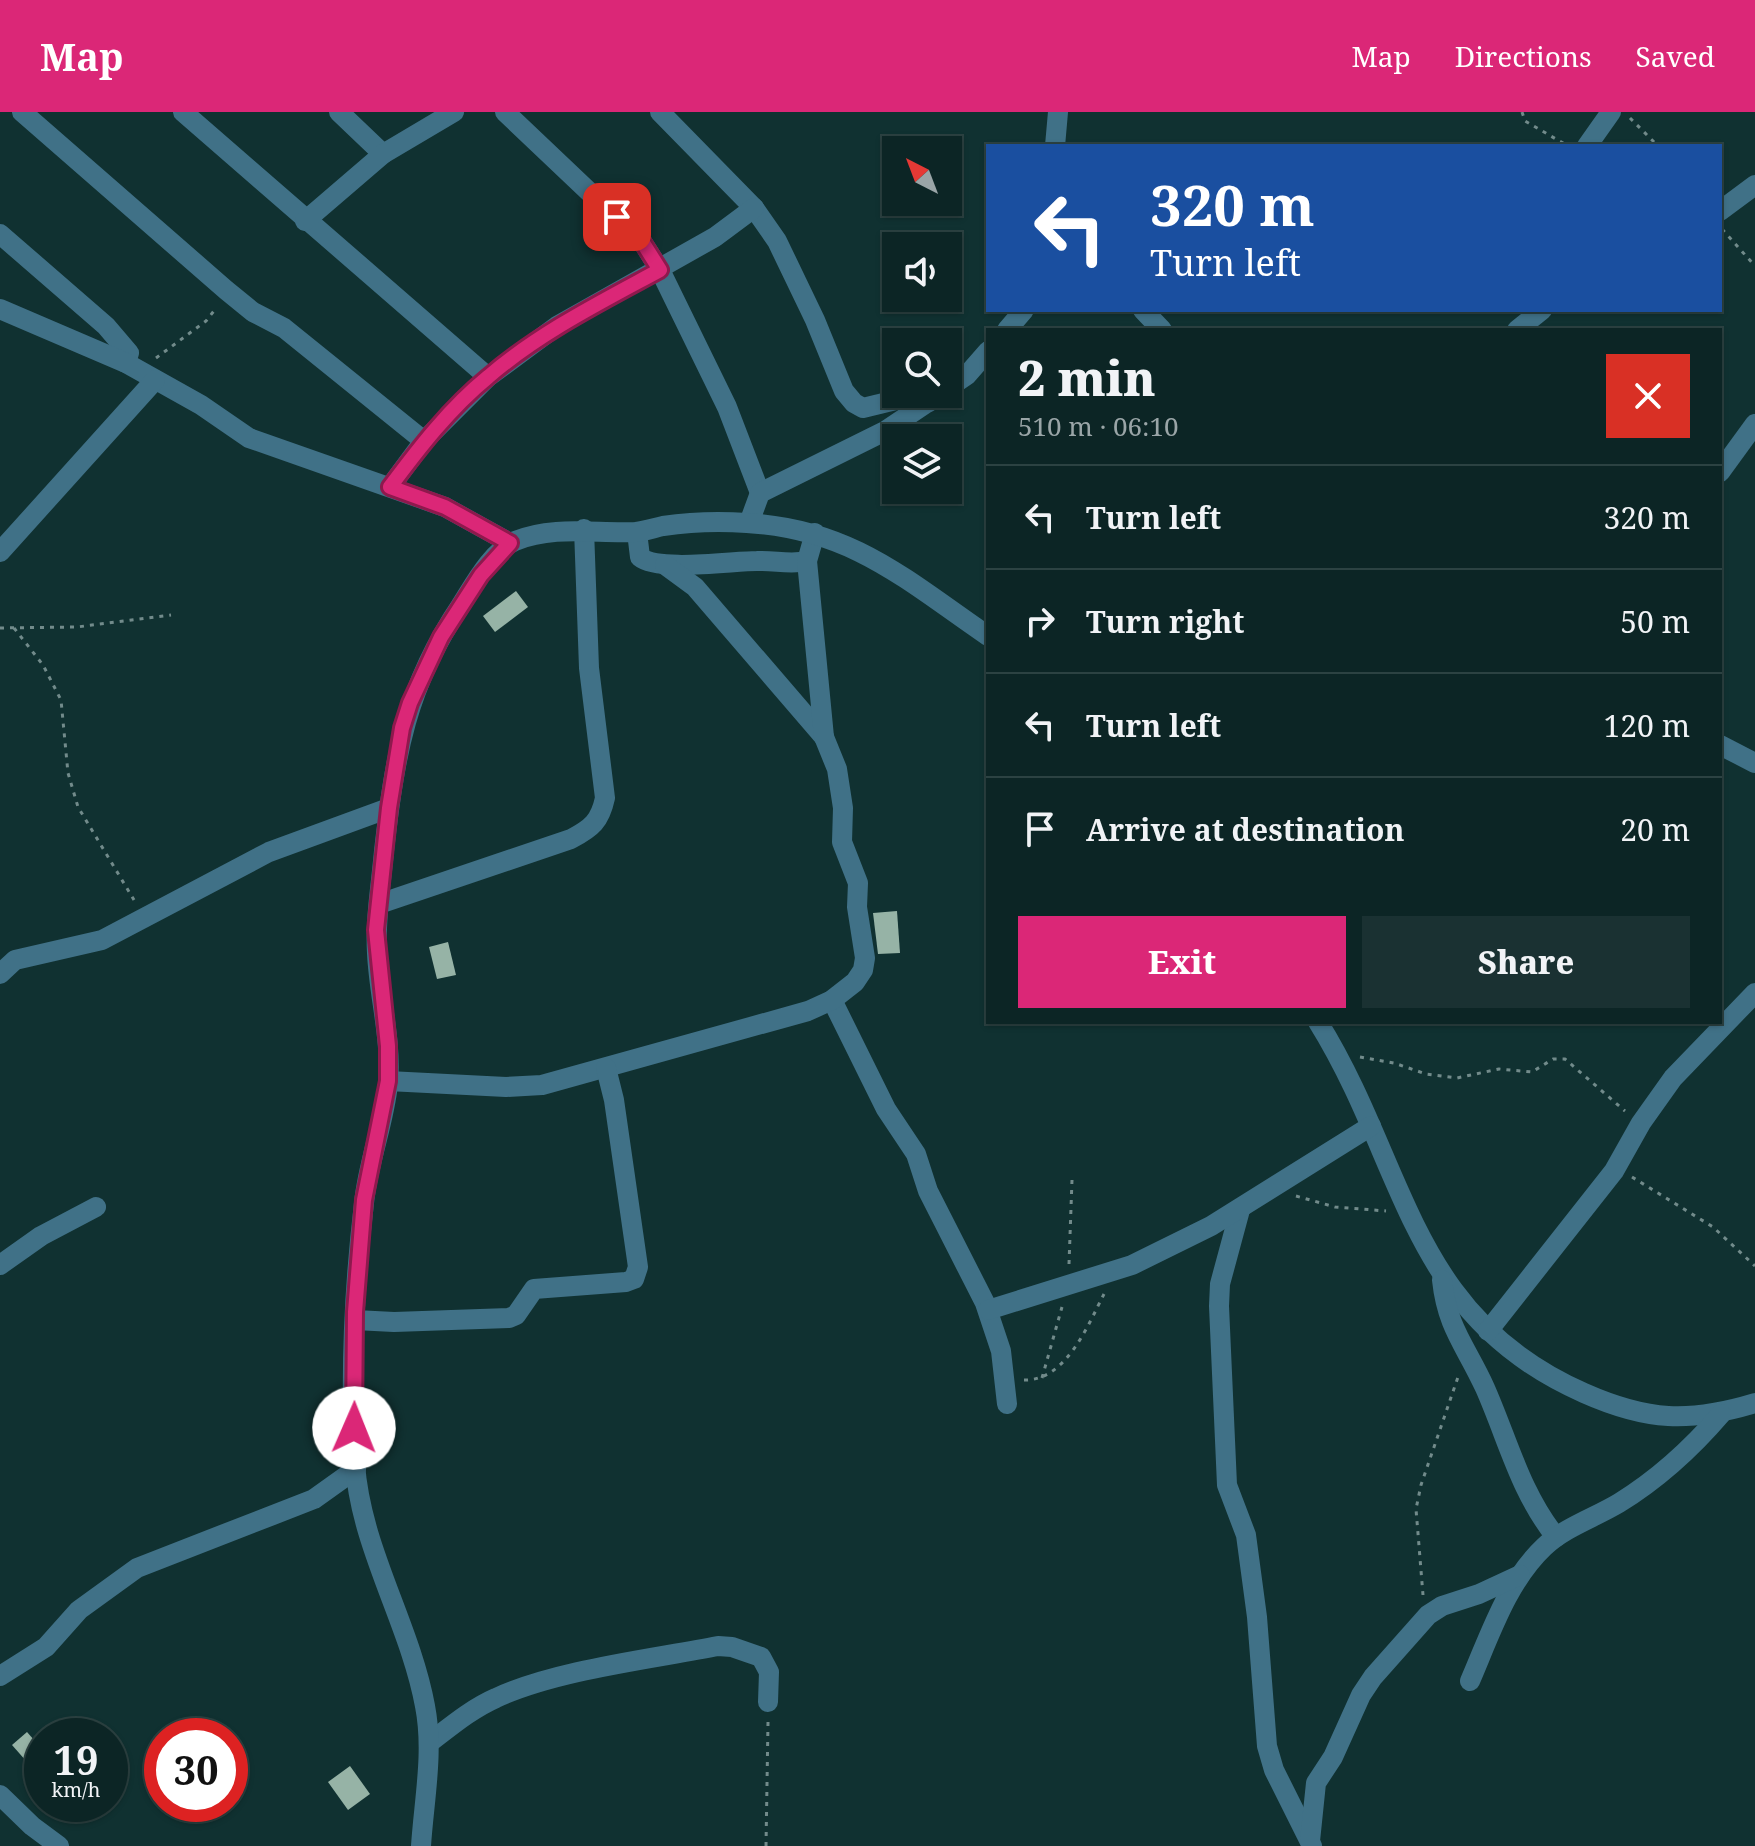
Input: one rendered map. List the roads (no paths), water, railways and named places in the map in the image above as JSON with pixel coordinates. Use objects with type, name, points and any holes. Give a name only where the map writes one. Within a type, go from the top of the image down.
[{"type":"street","points":[[22,112],[226,290],[253,312],[284,328],[424,441]]},
{"type":"street","points":[[183,112],[488,377]]},
{"type":"street","points":[[339,112],[383,154]]},
{"type":"street","points":[[305,221],[383,154],[454,112]]},
{"type":"street","points":[[505,112],[635,234],[660,270],[732,418],[760,493],[749,523]]},
{"type":"street","points":[[660,112],[754,208],[777,241],[815,320],[844,391],[863,408],[882,403]]},
{"type":"street","points":[[1055,144],[1058,112]]},
{"type":"street","points":[[1588,144],[1611,112]]},
{"type":"street","points":[[1722,210],[1755,185]]},
{"type":"street","points":[[390,487],[424,441],[488,377],[557,326],[660,270],[715,237],[754,208]]},
{"type":"street","points":[[0,234],[106,326],[142,372]]},
{"type":"street","points":[[0,309],[142,372],[201,405],[249,438],[445,507],[510,543]]},
{"type":"street","points":[[1009,328],[1022,312]]},
{"type":"street","points":[[1145,312],[1160,328]]},
{"type":"street","points":[[1520,328],[1540,312]]},
{"type":"street","points":[[962,378],[986,353]]},
{"type":"street","points":[[0,552],[142,372]]},
{"type":"street","points":[[760,493],[885,431],[919,408]]},
{"type":"street","points":[[1722,469],[1755,424]]},
{"type":"street","points":[[421,1846],[429,1743],[418,1677],[363,1514],[356,1469],[355,1320],[364,1200],[388,1081],[388,1046],[377,959],[379,904],[389,808],[402,728],[410,703],[454,615],[481,575],[510,543],[584,529],[637,532],[667,526],[749,523],[815,533],[867,554],[913,580],[986,635]]},
{"type":"street","points":[[379,904],[571,839],[590,829],[601,818],[605,798],[589,668],[584,529]]},
{"type":"street","points":[[637,532],[640,557],[646,562],[726,565],[755,560],[796,564],[807,561]]},
{"type":"street","points":[[388,1081],[506,1087],[542,1085],[808,1011],[832,1000],[855,982],[863,970],[865,958],[857,907],[858,883],[842,842],[843,808],[837,769],[824,737],[807,561],[815,533]]},
{"type":"street","points":[[665,565],[695,587],[824,737]]},
{"type":"street","points":[[1722,746],[1755,763]]},
{"type":"street","points":[[5,961],[102,940],[269,852],[389,808]]},
{"type":"street","points":[[1488,1331],[1570,1230],[1673,1078],[1755,993]]},
{"type":"street","points":[[832,1000],[886,1109],[916,1154],[928,1191],[988,1310],[1001,1351],[1007,1404]]},
{"type":"street","points":[[1319,1024],[1442,1277],[1459,1301],[1488,1331],[1557,1382],[1627,1411],[1664,1418],[1721,1414],[1755,1403]]},
{"type":"street","points":[[355,1320],[420,1322],[509,1318],[516,1315],[534,1289],[634,1279],[638,1270],[634,1235],[614,1100],[606,1068]]},
{"type":"street","points":[[988,1310],[1117,1269],[1185,1239],[1240,1210],[1371,1126]]},
{"type":"street","points":[[0,1265],[41,1236],[96,1207]]},
{"type":"street","points":[[1240,1210],[1220,1284],[1227,1485],[1246,1535],[1257,1617],[1267,1746],[1292,1808],[1311,1844]]},
{"type":"street","points":[[1442,1277],[1445,1309],[1485,1388],[1523,1485],[1556,1537]]},
{"type":"street","points":[[1470,1681],[1520,1575],[1556,1537],[1621,1502],[1667,1469],[1697,1442],[1721,1414]]},
{"type":"street","points":[[0,1676],[46,1647],[79,1610],[137,1568],[314,1499],[356,1469]]},
{"type":"street","points":[[1311,1844],[1316,1783],[1333,1757],[1361,1695],[1420,1622],[1442,1606],[1479,1594],[1520,1575]]},
{"type":"street","points":[[429,1743],[499,1696],[577,1673],[718,1646],[742,1649],[761,1657],[769,1672],[768,1702]]},
{"type":"street","points":[[0,1795],[32,1826],[59,1846]]}]
